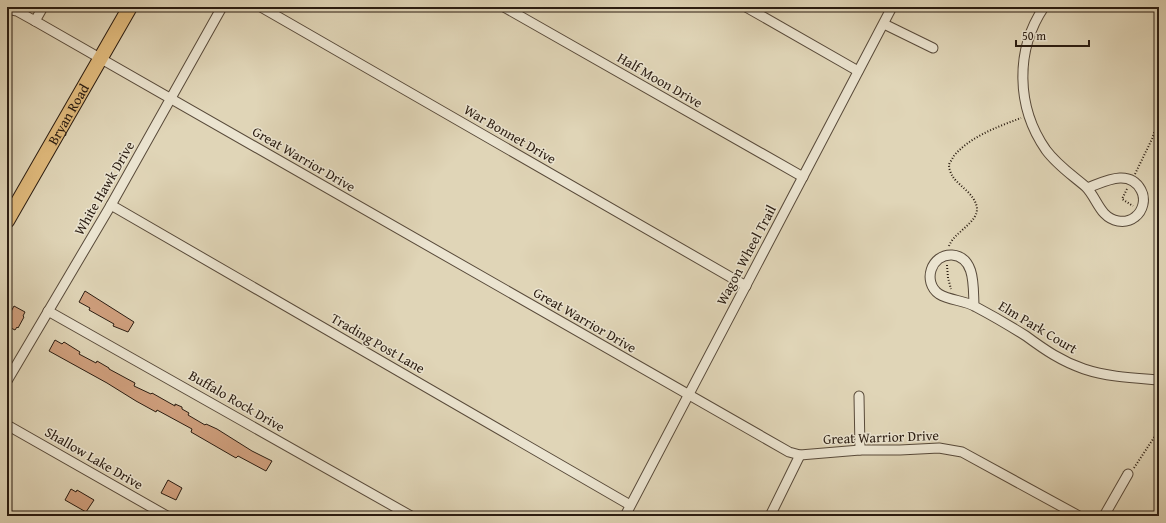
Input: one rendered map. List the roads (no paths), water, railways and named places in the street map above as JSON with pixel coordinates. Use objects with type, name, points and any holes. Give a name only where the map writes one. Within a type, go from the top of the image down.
[{"type":"main road","name":"Bryan Road","points":[[7,220],[130,7]]},
{"type":"street","points":[[35,21],[43,7]]},
{"type":"street","name":"White Hawk Drive","points":[[7,381],[111,205],[222,7]]},
{"type":"street","name":"War Bonnet Drive","points":[[261,7],[746,286]]},
{"type":"street","name":"Half Moon Drive","points":[[504,7],[803,177]]},
{"type":"street","points":[[746,7],[858,71]]},
{"type":"street","name":"Wagon Wheel Trail","points":[[625,516],[892,7]]},
{"type":"street","points":[[1044,7],[1031,31],[1024,56],[1022,78],[1026,106],[1031,123],[1046,150],[1064,169],[1087,188],[1104,214],[1109,218],[1121,222],[1131,220],[1140,212],[1143,206],[1143,192],[1139,186],[1128,178],[1114,178],[1087,188]]},
{"type":"street","name":"Great Warrior Drive","points":[[7,9],[16,11],[35,21],[789,452],[800,455],[860,450],[939,448],[962,452],[1079,516]]},
{"type":"street","points":[[884,24],[933,48]]},
{"type":"street","name":"Trading Post Lane","points":[[111,205],[630,505]]},
{"type":"street","name":"Elm Park Court","points":[[974,305],[971,270],[967,263],[956,256],[949,255],[937,260],[931,268],[931,284],[936,291],[944,296],[974,305],[1050,353],[1075,366],[1086,370],[1111,375],[1159,380]]},
{"type":"street","name":"Buffalo Rock Drive","points":[[48,311],[411,516]]},
{"type":"street","points":[[859,396],[860,450]]},
{"type":"street","name":"Shallow Lake Drive","points":[[7,425],[166,516]]},
{"type":"street","points":[[770,516],[800,455]]},
{"type":"street","points":[[1104,516],[1128,474]]}]
